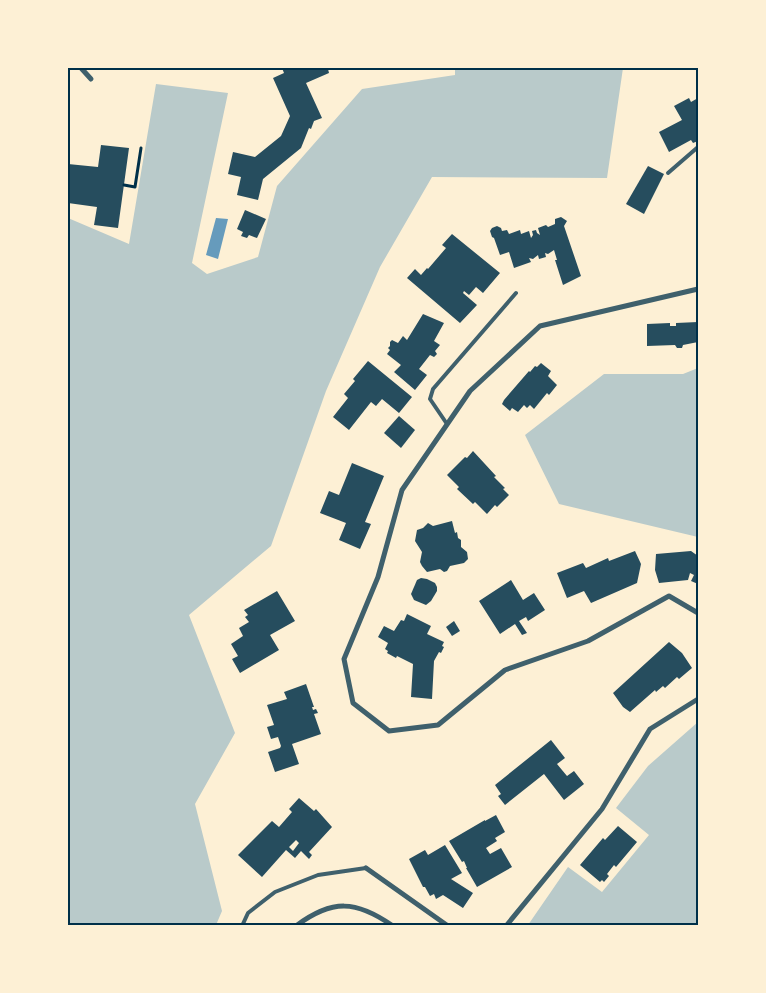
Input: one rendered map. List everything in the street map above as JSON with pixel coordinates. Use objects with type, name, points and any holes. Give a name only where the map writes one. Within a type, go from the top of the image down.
[{"type":"street","points":[[80,68],[91,79]]},
{"type":"street","points":[[698,289],[540,326],[470,390],[402,490],[378,578],[344,658],[353,703],[389,731],[438,726],[505,670],[588,641],[669,596],[698,612]]},
{"type":"street","points":[[506,926],[602,808],[650,729],[698,699]]},
{"type":"street","points":[[366,868],[448,926]]},
{"type":"street","points":[[296,926],[313,913],[343,905],[380,917],[393,926]]},
{"type":"lane","points":[[668,173],[698,147]]},
{"type":"lane","points":[[447,424],[430,399],[432,389],[516,293]]},
{"type":"lane","points":[[242,926],[248,913],[275,892],[318,874],[366,868]]},
{"type":"path","points":[[124,185],[135,187],[141,148]]},
{"type":"shaded area","points":[[455,68],[623,68],[607,178],[432,177],[380,267],[326,391],[271,546],[189,615],[235,733],[195,804],[222,911],[216,925],[68,925],[68,218],[129,244],[156,84],[228,93],[192,263],[207,274],[258,257],[277,186],[362,89],[455,75]]},
{"type":"shaded area","points":[[698,368],[698,537],[559,504],[525,435],[604,374],[683,374]]},
{"type":"shaded area","points":[[698,722],[698,925],[528,925],[568,867],[602,892],[649,835],[616,808],[648,766]]},
{"type":"water","points":[[216,218],[228,219],[218,259],[206,255]]},
{"type":"building","points":[[282,68],[332,68],[328,69],[329,73],[306,83],[322,118],[314,121],[311,129],[309,128],[301,148],[263,179],[258,200],[237,195],[241,177],[228,174],[233,152],[255,157],[281,136],[290,116],[273,78],[284,73]]},
{"type":"building","points":[[689,98],[691,102],[698,98],[698,141],[693,143],[691,140],[669,152],[659,132],[682,120],[674,106]]},
{"type":"building","points":[[101,145],[129,148],[118,228],[94,225],[97,207],[68,203],[68,164],[98,167]]},
{"type":"building","points":[[648,166],[664,174],[644,214],[626,204]]},
{"type":"building","points":[[245,210],[266,219],[257,238],[249,235],[247,238],[241,236],[243,232],[237,229]]},
{"type":"building","points":[[561,217],[567,221],[564,226],[581,276],[563,285],[555,260],[557,260],[554,250],[548,254],[545,253],[546,257],[539,259],[538,255],[533,259],[529,258],[531,262],[514,268],[509,252],[500,255],[490,231],[497,226],[502,231],[507,230],[509,234],[520,230],[521,234],[529,231],[531,238],[533,235],[532,231],[536,230],[540,235],[538,228],[555,224],[555,219]]},
{"type":"building","points":[[452,234],[500,273],[483,293],[476,287],[469,295],[464,291],[463,293],[477,305],[460,323],[407,278],[415,269],[421,275],[428,269],[446,248],[442,245]]},
{"type":"building","points":[[423,314],[444,323],[434,341],[440,345],[435,351],[437,354],[434,357],[430,355],[419,369],[427,375],[415,390],[394,372],[401,365],[387,354],[390,350],[388,348],[390,342],[392,340],[398,343],[403,336],[407,340]]},
{"type":"building","points":[[698,322],[698,342],[683,345],[682,348],[677,348],[675,345],[647,346],[647,324],[670,323],[670,326],[676,326],[676,323]]},
{"type":"building","points":[[368,361],[412,397],[399,413],[382,399],[376,406],[371,402],[349,430],[333,417],[348,398],[344,394],[355,381],[353,379]]},
{"type":"building","points":[[541,363],[551,371],[548,376],[557,385],[549,395],[547,393],[534,409],[530,405],[527,408],[524,405],[518,412],[512,408],[510,411],[502,404],[504,400],[529,371]]},
{"type":"building","points":[[399,416],[415,430],[401,448],[384,433]]},
{"type":"building","points":[[473,451],[496,476],[494,477],[509,495],[497,507],[495,505],[487,514],[475,502],[473,504],[457,489],[459,487],[447,475]]},
{"type":"building","points":[[352,463],[384,476],[365,522],[371,524],[360,549],[339,540],[346,523],[320,513],[329,491],[339,495]]},
{"type":"building","points":[[452,521],[455,533],[457,532],[458,538],[461,540],[461,547],[467,552],[468,559],[464,563],[450,566],[444,572],[440,569],[427,572],[420,562],[422,552],[415,541],[417,530],[423,528],[428,523],[433,526]]},
{"type":"building","points":[[635,551],[641,564],[637,583],[591,603],[584,591],[567,598],[557,573],[583,563],[586,568],[608,558],[609,561]]},
{"type":"building","points":[[691,551],[698,556],[698,584],[691,581],[694,575],[690,573],[688,580],[659,583],[655,570],[656,554]]},
{"type":"building","points":[[421,578],[435,583],[437,587],[437,591],[431,601],[426,605],[414,600],[411,594],[417,580]]},
{"type":"building","points":[[511,580],[523,600],[534,593],[545,610],[528,621],[526,617],[519,621],[527,633],[522,635],[515,624],[500,634],[479,601]]},
{"type":"building","points":[[277,591],[295,621],[270,635],[279,650],[240,673],[232,659],[238,656],[231,644],[243,636],[239,628],[249,622],[245,617],[248,615],[244,610]]},
{"type":"building","points":[[407,614],[431,626],[427,634],[444,642],[441,653],[439,652],[434,661],[432,699],[411,697],[413,664],[387,653],[388,651],[385,649],[388,643],[378,637],[384,626],[394,631],[401,620],[404,621]]},
{"type":"building","points":[[454,621],[460,631],[452,636],[446,627]]},
{"type":"building","points":[[669,642],[682,653],[692,668],[679,679],[677,677],[665,688],[663,686],[656,692],[655,690],[630,712],[623,707],[613,693]]},
{"type":"building","points":[[306,684],[314,707],[312,707],[313,710],[316,709],[318,713],[314,714],[321,734],[292,744],[299,764],[275,772],[268,752],[281,746],[278,737],[271,739],[267,727],[274,725],[267,705],[287,699],[284,692]]},
{"type":"building","points":[[551,740],[565,758],[557,764],[567,776],[574,771],[584,784],[564,800],[544,774],[505,805],[498,796],[501,794],[495,785]]},
{"type":"building","points":[[299,798],[314,811],[316,809],[332,827],[309,852],[312,855],[309,859],[301,851],[295,858],[286,850],[262,877],[238,855],[272,821],[279,827],[292,812],[289,809]],"holes":[[[296,840],[299,843],[293,851],[289,847]]]},
{"type":"building","points":[[496,815],[505,832],[495,838],[497,841],[486,848],[490,854],[501,848],[512,867],[477,887],[464,861],[462,862],[449,841]]},
{"type":"building","points":[[618,826],[637,842],[616,867],[614,865],[604,882],[602,880],[600,882],[580,865],[603,838],[605,840]]},
{"type":"building","points":[[445,845],[462,873],[451,879],[473,893],[463,908],[443,895],[436,899],[434,894],[430,896],[425,887],[423,887],[409,859],[425,850],[428,855]]}]
